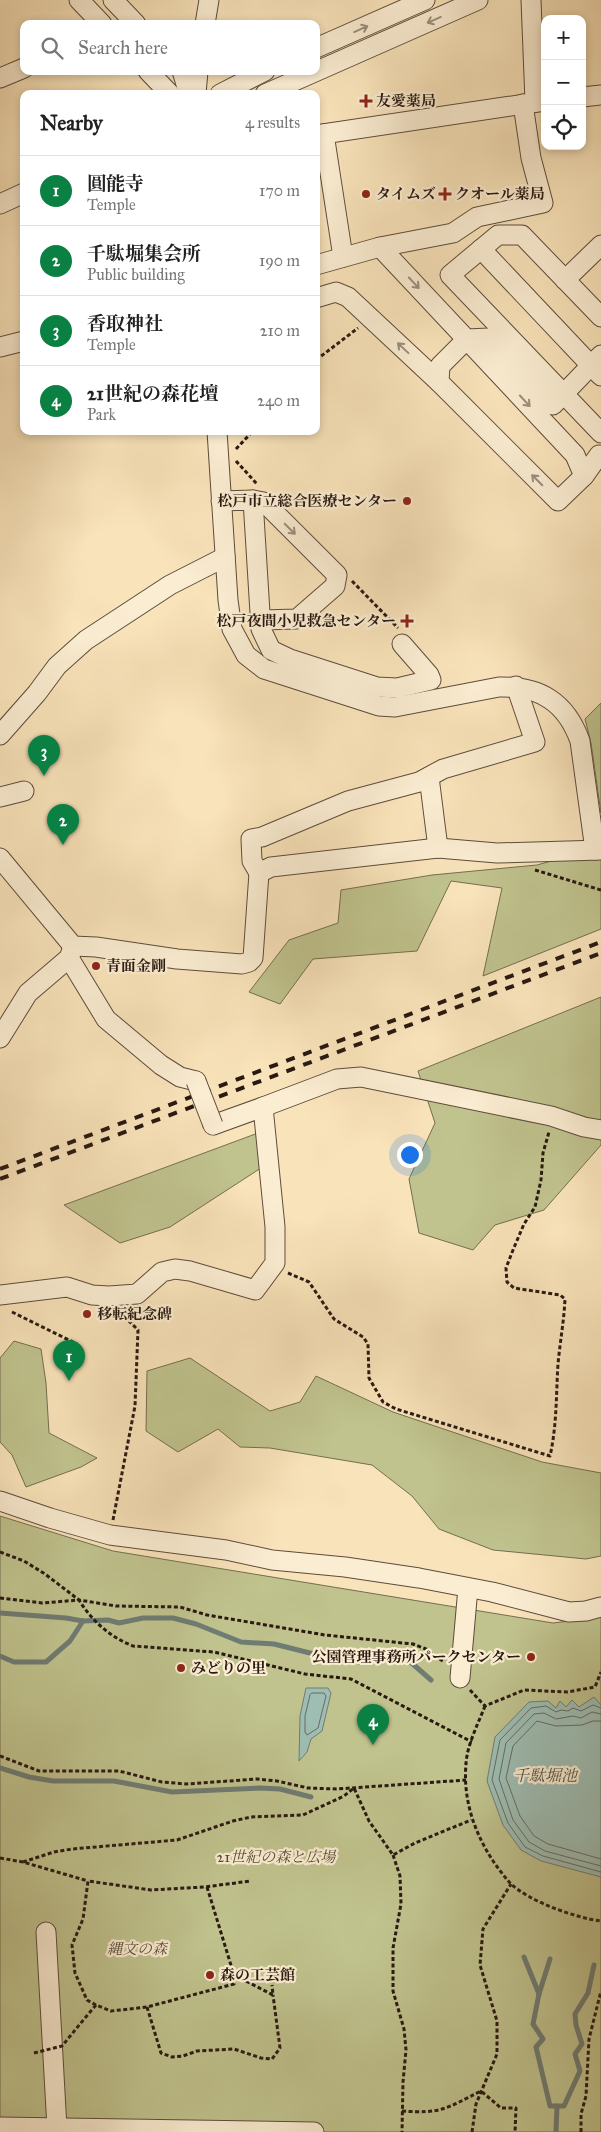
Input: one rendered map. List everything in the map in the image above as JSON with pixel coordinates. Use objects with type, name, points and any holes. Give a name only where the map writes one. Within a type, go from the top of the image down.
[{"type":"street","points":[[79,0],[98,20]]},
{"type":"street","points":[[113,0],[132,20]]},
{"type":"street","points":[[206,20],[209,0]]},
{"type":"street","points":[[320,46],[425,0]]},
{"type":"street","points":[[320,70],[478,0]]},
{"type":"street","points":[[320,264],[380,247],[453,233],[477,217],[543,204],[531,158],[534,103],[531,0]]},
{"type":"street","points":[[0,78],[20,70]]},
{"type":"street","points":[[152,75],[166,90]]},
{"type":"street","points":[[183,75],[188,90]]},
{"type":"street","points":[[196,90],[198,75]]},
{"type":"street","points":[[228,90],[257,75]]},
{"type":"street","points":[[274,90],[308,75]]},
{"type":"street","points":[[586,97],[601,95]]},
{"type":"street","points":[[343,257],[320,135],[534,103]]},
{"type":"street","points":[[0,204],[20,195]]},
{"type":"street","points":[[599,312],[522,235],[498,235],[450,276],[601,433]]},
{"type":"street","points":[[566,280],[601,245]]},
{"type":"street","points":[[380,247],[575,455],[584,476]]},
{"type":"street","points":[[439,382],[440,366],[467,339],[489,338],[553,405],[563,394],[598,365],[481,249]]},
{"type":"street","points":[[320,297],[336,292],[348,298],[439,382],[558,501],[584,476],[601,456]]},
{"type":"street","points":[[0,347],[20,341]]},
{"type":"street","points":[[217,435],[228,600],[232,629],[246,655],[264,669],[379,706],[394,707],[499,687],[516,686],[536,691],[548,697],[559,706],[575,727],[580,741],[598,850],[497,853],[438,848],[271,866],[259,873]]},
{"type":"street","points":[[221,501],[253,500],[264,502],[337,575],[335,586],[297,619],[261,620]]},
{"type":"street","points":[[253,500],[261,629],[271,650],[377,687],[397,688],[431,680],[429,675],[402,644]]},
{"type":"street","points":[[0,735],[37,693],[57,666],[86,640],[170,585],[225,557]]},
{"type":"street","points":[[0,1038],[28,993],[71,952],[96,947],[177,959],[242,964],[249,962],[254,958],[259,873],[252,861],[251,839],[262,837],[348,801],[419,782],[443,769],[535,742],[516,686]]},
{"type":"street","points":[[428,777],[438,848]]},
{"type":"street","points":[[0,796],[24,791]]},
{"type":"street","points":[[0,858],[71,952],[106,1019],[161,1065],[180,1077],[196,1081],[212,1125],[336,1079],[361,1077],[553,1116],[584,1127],[601,1130]]},
{"type":"street","points":[[4,1302],[67,1288],[92,1295],[137,1294],[162,1272],[175,1269],[190,1271],[255,1290],[274,1266],[275,1227],[263,1107]]},
{"type":"street","points":[[0,1501],[110,1535],[226,1550],[272,1560],[354,1569],[468,1588],[569,1612],[586,1611],[601,1607]]},
{"type":"street","points":[[460,1678],[468,1588]]},
{"type":"street","points":[[46,1932],[57,2128]]},
{"type":"street","points":[[0,2127],[314,2132]]},
{"type":"path","points":[[320,357],[370,318]]},
{"type":"path","points":[[248,476],[232,456],[249,435]]},
{"type":"path","points":[[527,868],[601,890]]},
{"type":"path","points":[[274,1266],[309,1282],[334,1319],[363,1337],[368,1344],[369,1378],[383,1402],[396,1409],[550,1456],[554,1435],[564,1299],[560,1295],[514,1288],[507,1282],[506,1268],[524,1224],[535,1207],[543,1153],[553,1116]]},
{"type":"path","points":[[109,1296],[113,1305],[138,1330],[135,1406],[110,1535]]},
{"type":"path","points":[[4,1302],[77,1344]]},
{"type":"path","points":[[0,1552],[24,1562],[45,1574],[79,1600],[90,1616],[101,1627],[122,1642],[133,1646],[214,1652],[305,1674],[351,1679],[472,1742]]},
{"type":"path","points":[[0,1598],[42,1603],[79,1600],[116,1606],[180,1607],[207,1615],[325,1635],[413,1644],[426,1649],[442,1659],[485,1706]]},
{"type":"path","points":[[601,1672],[595,1687],[567,1692],[524,1690],[485,1706],[466,1762],[466,1792],[471,1820],[487,1851],[511,1884],[534,1899],[585,1919],[601,1921]]},
{"type":"path","points":[[0,1756],[39,1771],[119,1771],[162,1782],[186,1784],[257,1779],[277,1781],[308,1788],[354,1788],[466,1780]]},
{"type":"path","points":[[354,1788],[369,1821],[392,1855],[400,1876],[401,1904],[393,1948],[393,1991],[404,2029],[406,2050],[402,2132]]},
{"type":"path","points":[[23,1862],[54,1852],[72,1849],[106,1848],[178,1840],[251,1817],[302,1815],[344,1796],[354,1788]]},
{"type":"path","points":[[392,1855],[415,1843],[471,1820]]},
{"type":"path","points":[[0,1858],[23,1862],[88,1881],[151,1890],[251,1881]]},
{"type":"path","points":[[88,1881],[83,1919],[72,1945],[75,1973],[87,2000],[111,2011],[147,2007],[234,1984],[234,1975],[207,1886]]},
{"type":"path","points":[[472,2132],[476,2104],[497,2054],[497,2022],[480,1965],[483,1929],[511,1884]]},
{"type":"path","points":[[234,1975],[273,1995]]},
{"type":"path","points":[[147,2007],[161,2053],[172,2057],[183,2056],[197,2051],[234,2049],[261,2058],[272,2059],[280,2048],[272,1985]]},
{"type":"path","points":[[581,2132],[581,2114],[586,2096],[588,2039],[601,1991]]},
{"type":"path","points":[[34,2053],[62,2046],[96,2005]]},
{"type":"path","points":[[402,2111],[428,2113],[443,2110],[481,2090]]},
{"type":"path","points":[[481,2090],[501,2108],[516,2108],[515,2132]]},
{"type":"green space","points":[[601,703],[601,813],[591,743],[585,719]]},
{"type":"green space","points":[[601,847],[601,929],[483,976],[502,888],[451,881],[417,951],[313,959],[280,1004],[249,992],[289,940],[338,923],[341,890],[432,875],[537,865]]},
{"type":"green space","points":[[601,997],[601,1145],[544,1210],[495,1225],[473,1250],[419,1233],[409,1179],[435,1123],[418,1071]]},
{"type":"green space","points":[[258,1133],[261,1168],[170,1227],[120,1243],[64,1205]]},
{"type":"green space","points":[[14,1341],[41,1349],[46,1383],[49,1433],[97,1458],[81,1467],[26,1487],[12,1455],[0,1442],[0,1358]]},
{"type":"green space","points":[[190,1358],[270,1411],[300,1402],[316,1376],[393,1412],[542,1462],[601,1473],[601,1556],[586,1559],[493,1550],[439,1529],[412,1496],[372,1465],[270,1448],[240,1447],[218,1429],[178,1452],[146,1431],[147,1371]]},
{"type":"green space","name":"21世紀の森と広場","points":[[0,1516],[113,1551],[553,1623],[601,1617],[601,2132],[0,2132]]},
{"type":"water","points":[[306,1688],[328,1688],[331,1693],[322,1731],[311,1739],[307,1752],[299,1761],[300,1716]]},
{"type":"water","name":"千駄堀池","points":[[594,1697],[601,1705],[601,1877],[541,1861],[521,1850],[503,1825],[487,1781],[495,1737],[529,1702],[548,1701],[556,1708],[560,1701],[566,1707],[572,1700],[579,1707]]},
{"type":"waterway","points":[[0,1613],[83,1621],[108,1620],[119,1623],[143,1618],[173,1618],[196,1624],[241,1642],[274,1644],[338,1660],[359,1662],[395,1657],[407,1659],[431,1680]]},
{"type":"waterway","points":[[0,1656],[14,1662],[46,1662],[70,1641],[83,1621]]},
{"type":"waterway","points":[[0,1768],[29,1777],[53,1781],[114,1781],[172,1792],[260,1788],[280,1789],[311,1797]]},
{"type":"waterway","points":[[524,1957],[539,1994]]},
{"type":"waterway","points":[[550,1959],[539,1994],[533,2024],[543,2039],[536,2047],[550,2106],[564,2106],[580,2071],[575,2054],[582,2044],[576,2025],[575,2014],[588,1993],[594,1965]]},
{"type":"waterway","points":[[556,2132],[557,2106]]},
{"type":"railway","points":[[0,1169],[601,942]]},
{"type":"railway","points":[[0,1179],[601,953]]},
{"type":"place","name":"友愛薬局","points":[[366,101]]},
{"type":"place","name":"タイムズ","points":[[366,194]]},
{"type":"place","name":"クオール薬局","points":[[445,194]]},
{"type":"place","name":"松戸市立総合医療センター","points":[[407,501]]},
{"type":"place","name":"松戸夜間小児救急センター","points":[[407,621]]},
{"type":"place","name":"香取神社","points":[[44,776]]},
{"type":"place","name":"千駄堀集会所","points":[[63,845]]},
{"type":"place","name":"青面金剛","points":[[96,966]]},
{"type":"place","name":"移転紀念碑","points":[[87,1314]]},
{"type":"place","name":"圓能寺","points":[[69,1381]]},
{"type":"place","name":"公園管理事務所パークセンター","points":[[531,1657]]},
{"type":"place","name":"みどりの里","points":[[181,1668]]},
{"type":"place","name":"21世紀の森花壇","points":[[373,1745]]},
{"type":"place","name":"森の工芸館","points":[[210,1975]]},
{"type":"park label","name":"縄文の森","points":[[137,1949]]}]
